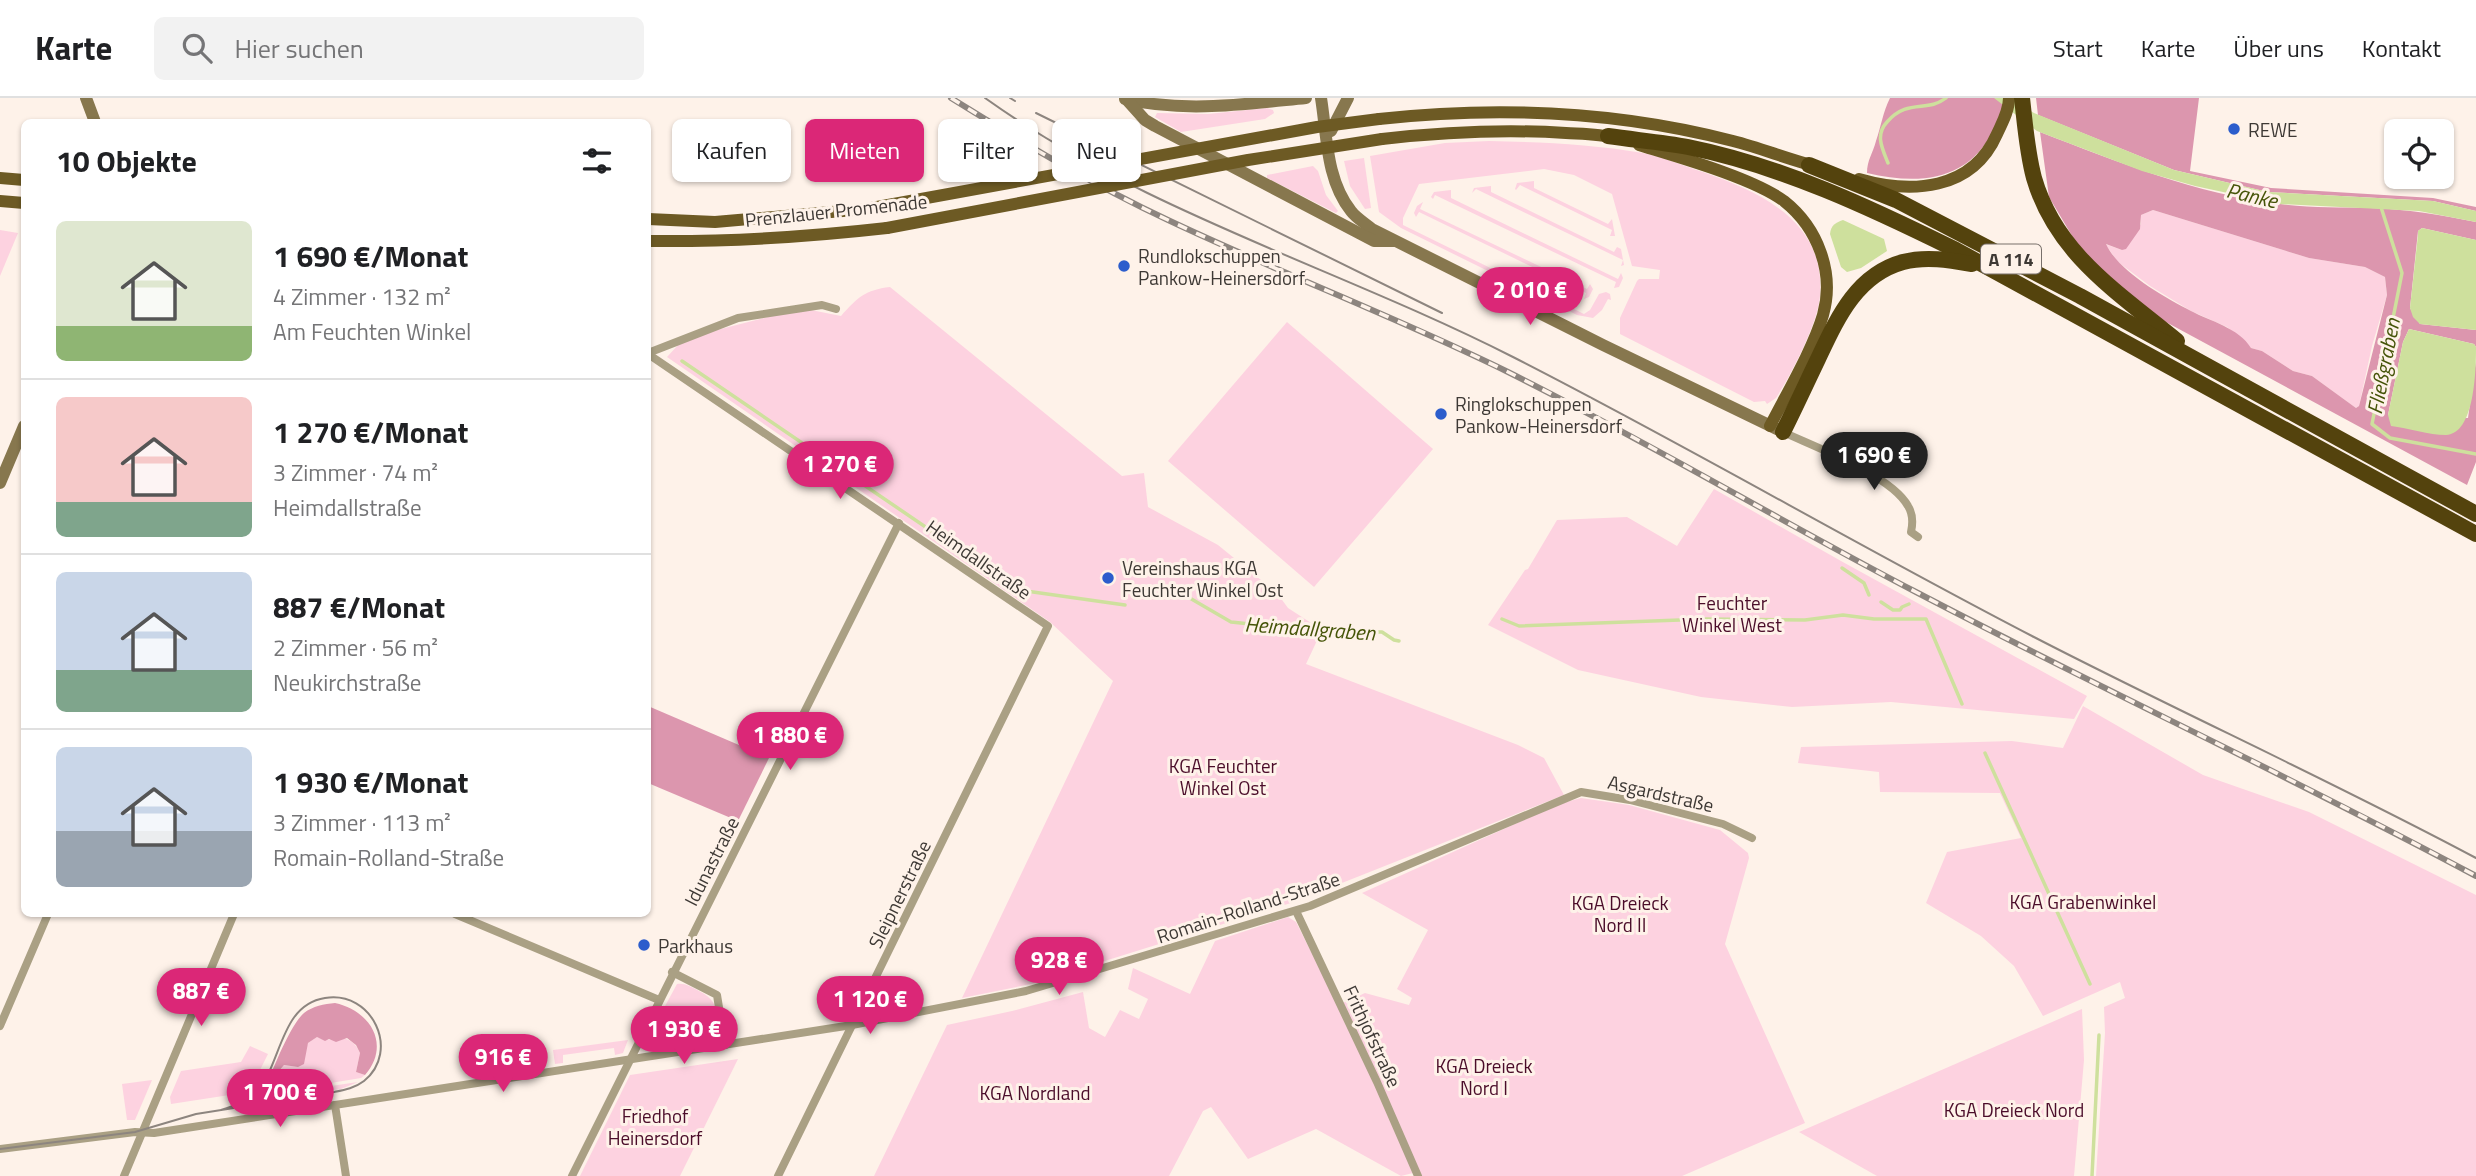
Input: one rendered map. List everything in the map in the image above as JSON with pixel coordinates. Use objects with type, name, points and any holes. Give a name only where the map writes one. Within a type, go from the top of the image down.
[{"type":"highway","points":[[2022,98],[2034,177],[2041,198],[2067,244],[2104,282],[2206,366]]},
{"type":"highway","name":"A 114","points":[[1608,136],[1687,147],[1762,167],[1890,218],[1982,265],[2476,534]]},
{"type":"highway","name":"A 114","points":[[1809,165],[1896,200],[2080,296],[2476,514]]},
{"type":"highway","points":[[1777,429],[1849,300],[1870,278],[1891,266],[1917,259],[1935,258],[1982,265]]},
{"type":"main road","points":[[86,98],[94,119]]},
{"type":"main road","points":[[1124,99],[1175,107],[1306,98]]},
{"type":"main road","points":[[1321,98],[1337,187],[1352,213],[1394,242],[1777,429]]},
{"type":"main road","points":[[1327,138],[1348,98]]},
{"type":"main road","name":"Prenzlauer Promenade","points":[[651,219],[715,222],[866,209],[1304,130],[1441,112],[1546,112],[1689,131],[1901,188],[1952,180],[1984,158],[2004,120],[2009,98]]},
{"type":"main road","points":[[1124,99],[1145,120],[1188,144],[1374,241],[1394,242]]},
{"type":"main road","name":"Prenzlauer Promenade","points":[[651,241],[723,242],[887,228],[1260,158],[1444,132],[1496,131],[1608,136],[1757,186],[1783,201],[1811,230],[1826,271],[1825,306],[1777,429]]},
{"type":"main road","points":[[0,178],[21,180]]},
{"type":"main road","points":[[0,201],[21,203]]},
{"type":"main road","points":[[0,483],[21,432]]},
{"type":"street","points":[[651,352],[738,318],[822,305],[836,309]]},
{"type":"street","name":"Heimdallstraße","points":[[651,355],[1048,626]]},
{"type":"street","points":[[1777,429],[1881,479],[1908,505],[1913,520],[1911,532],[1918,537]]},
{"type":"street","name":"Idunastraße","points":[[572,1176],[899,523]]},
{"type":"street","name":"Sleipnerstraße","points":[[778,1176],[1048,626]]},
{"type":"street","name":"Asgardstraße","points":[[1561,799],[1581,792],[1630,800],[1723,824],[1752,838]]},
{"type":"street","name":"Romain-Rolland-Straße","points":[[0,1149],[142,1132],[154,1133],[852,1025],[1026,991],[1339,896],[1561,799]]},
{"type":"street","name":"Frithjofstraße","points":[[1296,911],[1418,1176]]},
{"type":"street","points":[[0,1026],[47,917]]},
{"type":"street","points":[[124,1176],[233,917]]},
{"type":"street","points":[[462,917],[659,1000]]},
{"type":"street","points":[[672,972],[717,995],[725,1045]]},
{"type":"street","points":[[335,1105],[346,1176]]},
{"type":"green space","points":[[1267,108],[1274,113],[1265,119],[1181,132],[1155,117],[1157,113],[1208,114]]},
{"type":"green space","points":[[1489,141],[1585,146],[1651,155],[1726,180],[1768,201],[1786,214],[1813,248],[1819,270],[1820,296],[1809,334],[1776,398],[1767,404],[1765,401],[1754,402],[1620,334],[1620,318],[1637,281],[1659,279],[1660,270],[1632,266],[1612,194],[1574,175],[1544,169],[1419,184],[1403,218],[1403,225],[1584,314],[1590,310],[1599,294],[1610,294],[1611,300],[1608,299],[1602,310],[1593,318],[1577,315],[1401,228],[1379,212],[1370,156],[1445,143]]},
{"type":"green space","points":[[1364,158],[1371,208],[1365,209],[1350,186],[1344,161]]},
{"type":"green space","points":[[1313,166],[1318,171],[1326,195],[1338,211],[1336,213],[1267,178],[1267,175]]},
{"type":"green space","points":[[1534,181],[1534,188],[1608,224],[1612,219],[1615,236],[1610,236],[1612,230],[1520,185],[1515,189],[1517,183]]},
{"type":"green space","points":[[1491,186],[1491,192],[1614,252],[1617,247],[1621,249],[1624,265],[1621,266],[1623,260],[1476,189],[1472,193],[1474,188]]},
{"type":"green space","points":[[1451,190],[1451,198],[1618,279],[1621,273],[1623,278],[1619,287],[1614,288],[1616,282],[1435,195],[1433,199],[1431,197],[1434,192]]},
{"type":"green space","points":[[1423,202],[1420,209],[1587,289],[1590,284],[1593,289],[1589,297],[1584,299],[1586,293],[1419,212],[1416,217],[1414,213],[1417,206]]},
{"type":"green space","points":[[2153,210],[2309,258],[2365,267],[2385,277],[2387,295],[2359,406],[2356,408],[2312,376],[2293,371],[2262,351],[2251,348],[2227,327],[2191,311],[2118,262],[2105,244],[2122,250],[2141,224],[2141,215]]},
{"type":"green space","points":[[0,230],[18,233],[0,276]]},
{"type":"green space","name":"KGA Feuchter Winkel Ost","points":[[890,287],[1122,476],[1144,473],[1148,507],[1218,545],[1277,593],[1288,608],[1322,630],[1306,664],[1518,745],[1544,758],[1564,795],[1294,902],[1031,984],[962,998],[1113,681],[1050,622],[667,357],[679,344],[713,331],[772,316],[811,310],[841,316],[862,295]]},
{"type":"green space","points":[[1287,322],[1433,449],[1314,587],[1168,461]]},
{"type":"green space","name":"Feuchter Winkel West","points":[[1714,489],[2087,696],[2074,719],[1891,702],[1792,707],[1701,697],[1578,670],[1488,625],[1528,569],[1557,520],[1627,517],[1677,546]]},
{"type":"green space","name":"KGA Grabenwinkel","points":[[2083,706],[2203,775],[2309,812],[2476,895],[2476,1176],[2096,1176],[2105,1033],[2104,1007],[2125,998],[2120,982],[2043,1016],[2014,966],[1981,936],[1926,903],[1947,852],[2021,838],[2000,793],[1880,792],[1879,772],[1798,763],[1801,747],[2012,741],[2063,748]]},
{"type":"green space","points":[[1581,798],[1629,805],[1720,830],[1748,853],[1749,858],[1725,944],[1805,1123],[1682,1176],[1421,1176],[1417,1172],[1401,1176],[1316,1129],[1248,1159],[1211,1107],[1203,1111],[1169,1176],[874,1176],[947,1025],[1083,992],[1089,1028],[1105,1037],[1120,1010],[1139,1019],[1148,999],[1128,989],[1133,968],[1190,994],[1215,941],[1288,917],[1296,922],[1338,1005],[1365,993],[1409,1005],[1412,998],[1397,989],[1428,930],[1362,893],[1559,804]]},
{"type":"green space","points":[[677,984],[691,987],[714,1003],[718,1034],[709,1040],[656,1048],[655,1032],[651,1032]]},
{"type":"green space","name":"KGA Dreieck Nord","points":[[2082,1009],[2084,1060],[2074,1176],[1877,1176],[1799,1132]]},
{"type":"green space","points":[[317,1037],[350,1041],[360,1053],[356,1072],[365,1075],[361,1078],[270,1093],[278,1080],[278,1072],[284,1065],[298,1067],[308,1043]]},
{"type":"green space","points":[[628,1040],[623,1053],[615,1055],[614,1048],[563,1055],[563,1063],[555,1064],[553,1050]]},
{"type":"green space","points":[[250,1046],[268,1054],[249,1092],[171,1104],[170,1097],[181,1071],[241,1062]]},
{"type":"green space","points":[[547,1052],[547,1058],[467,1071],[466,1064]]},
{"type":"green space","name":"Friedhof Heinersdorf","points":[[738,1059],[680,1176],[580,1176],[630,1075]]},
{"type":"green space","points":[[152,1080],[135,1120],[127,1120],[122,1084]]},
{"type":"green space","points":[[358,1082],[341,1089],[253,1101],[256,1097]]},
{"type":"shaded area","points":[[1890,98],[2005,98],[1994,129],[1983,147],[1970,160],[1940,175],[1905,179],[1867,173]]},
{"type":"shaded area","points":[[2036,98],[2199,98],[2190,171],[2271,188],[2433,198],[2476,207],[2476,211],[2433,201],[2268,192],[2174,170],[2038,115]]},
{"type":"shaded area","points":[[2040,132],[2158,175],[2218,193],[2280,204],[2397,210],[2476,222],[2476,240],[2422,228],[2418,231],[2410,308],[2420,324],[2476,330],[2476,347],[2474,344],[2409,329],[2403,342],[2388,415],[2468,418],[2476,361],[2476,462],[2467,485],[2153,315],[2084,256],[2049,197]],"holes":[[[2153,210],[2309,258],[2365,267],[2385,277],[2387,295],[2359,406],[2356,408],[2312,376],[2293,371],[2262,351],[2251,348],[2232,330],[2155,291],[2121,264],[2106,244],[2126,249],[2140,229],[2141,215]]]},
{"type":"shaded area","points":[[651,707],[769,758],[738,821],[651,784]]},
{"type":"shaded area","points":[[335,1003],[359,1013],[373,1031],[376,1052],[373,1064],[365,1075],[356,1072],[360,1053],[356,1045],[347,1038],[336,1042],[317,1037],[308,1043],[304,1064],[298,1067],[284,1065],[278,1072],[274,1089],[270,1093],[263,1092],[298,1019],[311,1009]]},
{"type":"water","name":"Panke","points":[[1994,98],[2010,98],[2034,113],[2174,170],[2268,192],[2433,201],[2476,211],[2476,222],[2419,211],[2279,204],[2195,186],[2142,171],[2037,131]]},
{"type":"water","points":[[1843,220],[1884,239],[1887,251],[1861,268],[1847,272],[1841,267],[1830,234],[1831,228]]},
{"type":"water","points":[[2422,228],[2476,240],[2476,330],[2420,324],[2413,317],[2410,308],[2418,231]]},
{"type":"water","points":[[2409,329],[2474,344],[2476,347],[2472,399],[2463,424],[2456,432],[2439,435],[2391,426],[2388,415],[2403,342]]},
{"type":"waterway","points":[[1888,163],[1880,137],[1887,122],[1902,110],[1932,105],[1946,98]]},
{"type":"waterway","name":"Fließgraben","points":[[2380,204],[2402,273],[2372,424],[2390,438],[2476,454]]},
{"type":"waterway","name":"Heimdallgraben","points":[[682,361],[996,575],[1026,591],[1125,605]]},
{"type":"waterway","points":[[1842,568],[1864,583],[1869,595]]},
{"type":"waterway","name":"Heimdallgraben","points":[[1182,598],[1188,597],[1231,622],[1328,632],[1382,632],[1399,641]]},
{"type":"waterway","points":[[1881,602],[1893,610],[1900,610],[1909,604]]},
{"type":"waterway","points":[[1502,619],[1519,626],[1707,619],[1805,620],[1843,615],[1874,619],[1926,619],[1962,704]]},
{"type":"waterway","points":[[1985,753],[2090,984]]},
{"type":"waterway","points":[[2092,1176],[2099,1035]]},
{"type":"tram line","points":[[985,98],[1047,138],[1111,174],[1177,207],[1447,325],[1513,357],[2032,636],[2476,858]]},
{"type":"tram line","points":[[1010,98],[1015,101]]},
{"type":"tram line","points":[[1036,113],[1442,313]]},
{"type":"tram line","points":[[0,1149],[135,1132],[196,1114],[334,1092],[349,1088],[364,1081],[375,1068],[380,1054],[376,1025],[368,1013],[356,1003],[342,998],[325,998],[310,1003],[298,1012],[290,1024],[271,1068],[255,1094],[243,1102],[221,1110]]},
{"type":"railway","points":[[951,98],[1004,131],[1140,207],[1506,371],[1916,592],[2476,876]]},
{"type":"place","name":"REWE","points":[[2234,129]]},
{"type":"place","name":"Rundlokschuppen Pankow-Heinersdorf","points":[[1124,266]]},
{"type":"place","name":"Ringlokschuppen Pankow-Heinersdorf","points":[[1441,414]]},
{"type":"place","name":"Vereinshaus KGA Feuchter Winkel Ost","points":[[1108,578]]},
{"type":"place","name":"Parkhaus","points":[[644,945]]},
{"type":"park label","name":"KGA Dreieck Nord II","points":[[1620,913]]},
{"type":"park label","name":"KGA Dreieck Nord I","points":[[1484,1076]]},
{"type":"park label","name":"KGA Nordland","points":[[1035,1092]]}]
